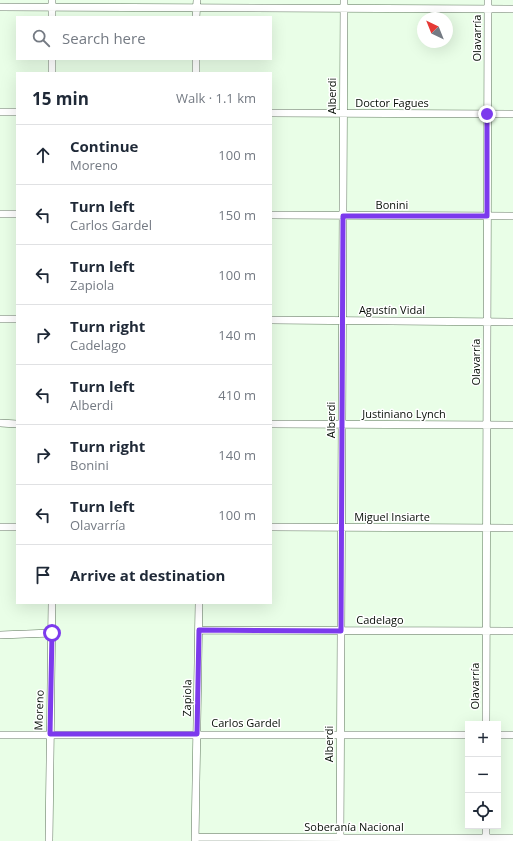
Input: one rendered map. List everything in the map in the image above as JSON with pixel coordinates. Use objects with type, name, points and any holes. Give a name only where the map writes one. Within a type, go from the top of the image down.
[{"type":"street","points":[[196,0],[196,16]]},
{"type":"street","name":"Alberdi","points":[[340,839],[344,0]]},
{"type":"street","name":"Olavarría","points":[[486,721],[488,0]]},
{"type":"street","points":[[52,4],[52,16]]},
{"type":"street","points":[[0,7],[52,4],[196,8],[513,9]]},
{"type":"street","points":[[52,60],[52,72]]},
{"type":"street","points":[[196,60],[196,72]]},
{"type":"street","points":[[0,112],[16,112]]},
{"type":"street","name":"Doctor Fagues","points":[[272,113],[513,114]]},
{"type":"street","points":[[0,214],[16,214]]},
{"type":"street","name":"Bonini","points":[[272,216],[513,216]]},
{"type":"street","points":[[0,319],[16,319]]},
{"type":"street","name":"Agustín Vidal","points":[[272,320],[513,322]]},
{"type":"street","points":[[0,423],[16,424]]},
{"type":"street","name":"Justiniano Lynch","points":[[272,424],[513,425]]},
{"type":"street","points":[[0,527],[16,527]]},
{"type":"street","name":"Miguel Insiarte","points":[[272,527],[513,528]]},
{"type":"street","name":"Moreno","points":[[49,841],[52,604]]},
{"type":"street","name":"Zapiola","points":[[195,839],[199,604]]},
{"type":"street","name":"Cadelago","points":[[199,630],[513,631]]},
{"type":"street","points":[[0,636],[52,633]]},
{"type":"street","name":"Carlos Gardel","points":[[0,735],[465,735]]},
{"type":"street","points":[[501,735],[513,735]]},
{"type":"street","name":"Soberanía Nacional","points":[[195,839],[513,838]]},
{"type":"route","points":[[52,633],[50,734],[197,734],[199,630],[341,631],[343,216],[487,216],[487,114]]}]
